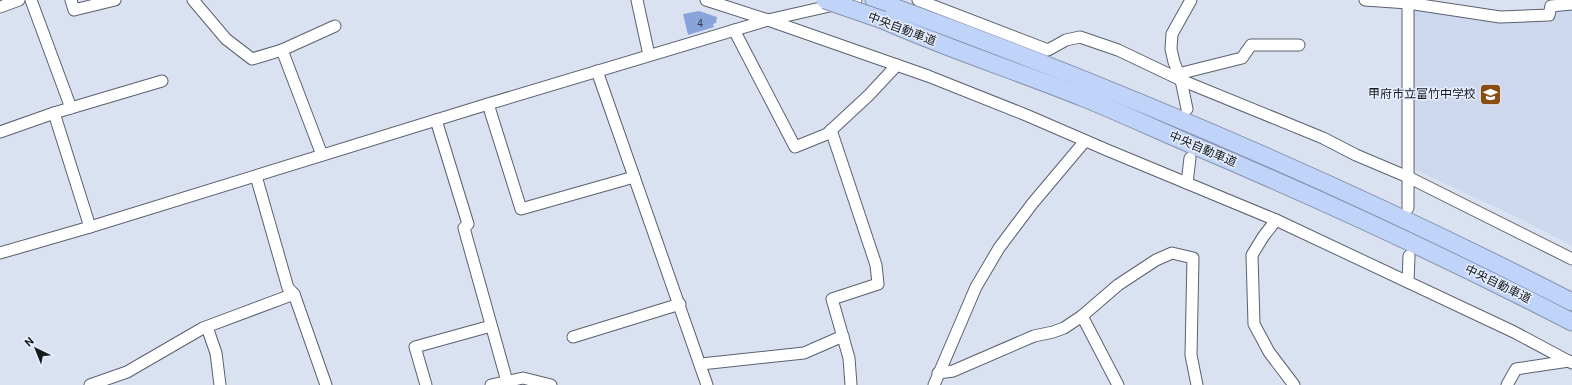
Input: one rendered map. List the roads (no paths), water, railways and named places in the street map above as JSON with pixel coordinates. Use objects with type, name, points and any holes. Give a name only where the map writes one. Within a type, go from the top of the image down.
[{"type":"highway","name":"中央自動車道","points":[[824,0],[883,20],[918,36],[1084,98],[1254,171],[1381,228],[1501,285],[1572,322]]},
{"type":"highway","name":"中央自動車道","points":[[874,0],[915,7],[1093,84],[1264,155],[1389,211],[1572,302]]},
{"type":"street","points":[[0,7],[19,0]]},
{"type":"street","points":[[31,0],[71,108]]},
{"type":"street","points":[[70,0],[74,10],[115,0]]},
{"type":"street","points":[[193,0],[226,39],[252,59],[282,50],[335,26]]},
{"type":"street","points":[[637,0],[649,55]]},
{"type":"street","points":[[706,0],[897,65],[1026,115],[1276,220],[1514,332],[1570,362]]},
{"type":"street","points":[[0,253],[90,227],[649,55],[768,20],[856,0]]},
{"type":"street","points":[[1187,109],[1180,77],[1171,49],[1172,34],[1191,0]]},
{"type":"street","points":[[1365,0],[1408,2],[1500,18],[1549,15],[1551,6],[1572,4]]},
{"type":"street","points":[[1408,2],[1408,208]]},
{"type":"street","points":[[915,7],[1048,50],[1066,40],[1080,37],[1118,50],[1323,138],[1356,155],[1408,177],[1572,259]]},
{"type":"street","points":[[734,30],[795,147],[827,134],[869,95],[897,65]]},
{"type":"street","points":[[1180,77],[1242,58],[1251,45],[1299,44]]},
{"type":"street","points":[[282,50],[322,155]]},
{"type":"street","points":[[597,71],[680,304],[707,385]]},
{"type":"street","points":[[0,132],[54,113],[162,81]]},
{"type":"street","points":[[488,104],[521,209],[634,177]]},
{"type":"street","points":[[54,113],[90,227]]},
{"type":"street","points":[[436,120],[468,224],[464,228],[507,383]]},
{"type":"street","points":[[831,130],[876,265],[878,284],[832,299],[849,358],[851,385]]},
{"type":"street","points":[[934,385],[976,287],[999,248],[1032,204],[1085,141]]},
{"type":"street","points":[[1186,183],[1190,158]]},
{"type":"street","points":[[256,176],[288,288],[294,294],[326,385]]},
{"type":"street","points":[[1276,220],[1252,255],[1254,324],[1269,352],[1294,385]]},
{"type":"street","points":[[938,373],[953,371],[1034,336],[1064,328],[1082,316],[1118,286],[1156,260],[1172,253],[1193,258],[1191,355],[1197,385]]},
{"type":"street","points":[[1408,282],[1409,256]]},
{"type":"street","points":[[90,385],[127,372],[207,327],[294,294]]},
{"type":"street","points":[[573,337],[680,304]]},
{"type":"street","points":[[1082,316],[1118,385]]},
{"type":"street","points":[[426,385],[415,347],[491,326]]},
{"type":"street","points":[[207,327],[216,353],[220,385]]},
{"type":"street","points":[[701,364],[804,352],[843,336]]},
{"type":"street","points":[[1507,385],[1516,369],[1570,362]]},
{"type":"street","points":[[491,385],[507,383],[523,378],[551,385]]},
{"type":"place","name":"甲府市立富竹中学校","points":[[1491,94]]}]
